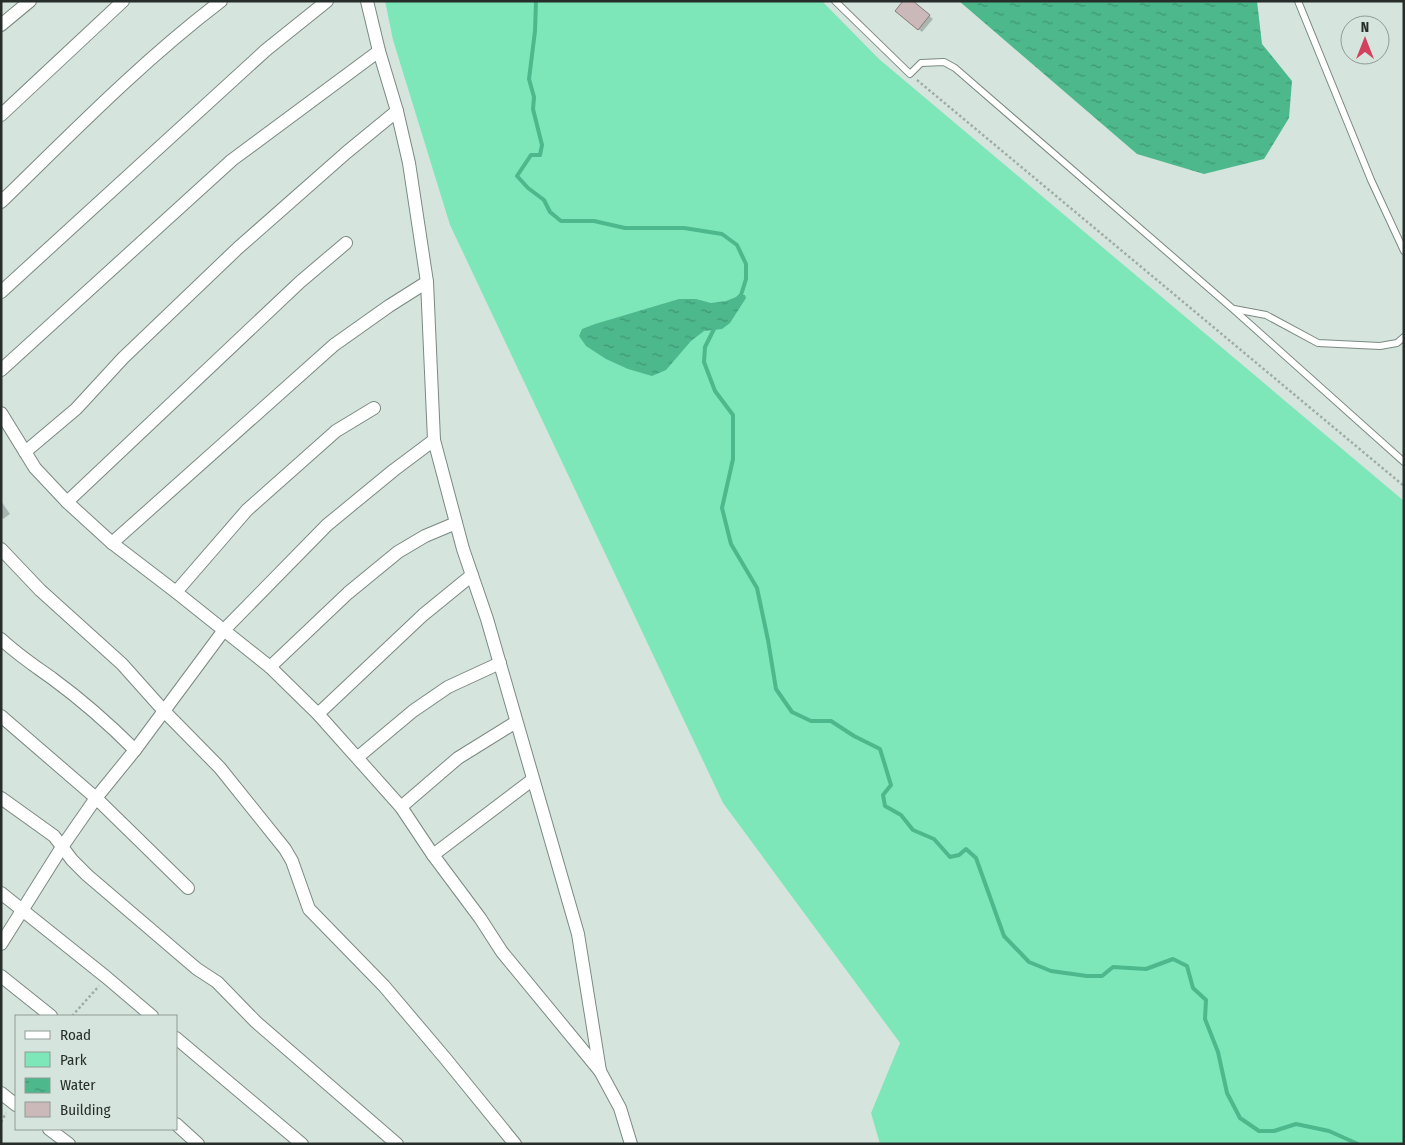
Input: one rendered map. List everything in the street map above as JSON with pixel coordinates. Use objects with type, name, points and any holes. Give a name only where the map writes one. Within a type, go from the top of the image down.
[{"type":"street","points":[[1,25],[30,1]]},
{"type":"street","points":[[1,115],[123,1]]},
{"type":"street","points":[[1,202],[100,105],[178,34],[221,1]]},
{"type":"street","points":[[1,292],[266,50],[327,1]]},
{"type":"street","points":[[367,1],[409,163],[427,282],[434,440],[456,523],[500,663],[532,780],[578,934],[600,1071]]},
{"type":"street","points":[[1,370],[232,160],[379,51]]},
{"type":"street","points":[[25,452],[76,409],[123,358],[238,248],[397,111]]},
{"type":"street","points":[[67,502],[300,282],[346,243]]},
{"type":"street","points":[[112,543],[334,345],[427,282]]},
{"type":"street","points":[[176,592],[247,510],[336,431],[374,408]]},
{"type":"street","points":[[1,413],[35,468],[67,502],[112,543],[270,667],[358,757],[401,807],[433,856],[480,918],[502,952],[600,1071],[620,1108],[631,1144]]},
{"type":"street","points":[[1,944],[62,847],[96,798],[135,750],[224,630],[327,526],[394,470],[434,440]]},
{"type":"street","points":[[270,667],[348,593],[398,552],[425,536],[456,523]]},
{"type":"street","points":[[1,550],[40,590],[85,628],[122,664],[164,711],[220,768],[285,849],[292,861],[309,909],[384,986],[515,1144]]},
{"type":"street","points":[[318,714],[423,615],[472,575]]},
{"type":"street","points":[[1,640],[18,656],[53,679],[104,719],[135,750]]},
{"type":"street","points":[[358,757],[413,711],[448,687],[500,663]]},
{"type":"street","points":[[1,716],[96,798],[188,888]]},
{"type":"street","points":[[401,807],[458,758],[516,722]]},
{"type":"street","points":[[433,856],[532,780]]},
{"type":"street","points":[[1,798],[54,836],[72,860],[87,875],[197,969],[217,982],[256,1022],[397,1144]]},
{"type":"street","points":[[1,894],[151,1015]]},
{"type":"street","points":[[1,976],[50,1015]]},
{"type":"street","points":[[178,1040],[302,1144]]},
{"type":"street","points":[[1,1093],[15,1104]]},
{"type":"street","points":[[178,1126],[198,1144]]},
{"type":"street","points":[[50,1130],[69,1144]]},
{"type":"lane","points":[[835,1],[910,74],[920,63],[944,62],[955,68],[1233,309],[1404,462]]},
{"type":"lane","points":[[1298,1],[1371,180],[1404,251]]},
{"type":"lane","points":[[1233,309],[1266,314],[1305,337],[1318,342],[1380,346],[1397,343],[1404,337]]},
{"type":"path","points":[[910,74],[1404,486]]},
{"type":"path","points":[[73,1015],[106,977]]},
{"type":"green space","points":[[385,1],[822,1],[879,59],[1404,501],[1404,1144],[880,1144],[871,1113],[900,1043],[723,803],[450,225],[393,40]]},
{"type":"water","points":[[959,1],[1257,1],[1262,44],[1292,81],[1289,118],[1264,159],[1204,174],[1137,154]]},
{"type":"water","points":[[745,295],[746,298],[730,323],[722,329],[704,331],[691,341],[666,370],[652,376],[628,369],[606,359],[586,346],[579,336],[582,329],[595,324],[679,299],[696,299],[711,303],[726,301]]},
{"type":"building","points":[[903,1],[913,1],[930,15],[918,30],[895,11]]},
{"type":"waterway","points":[[536,1],[535,31],[529,79],[534,97],[533,109],[542,145],[540,155],[531,155],[517,176],[528,188],[544,200],[550,212],[561,221],[594,221],[625,228],[684,228],[722,234],[737,245],[746,264],[746,279],[741,295],[738,298]]},
{"type":"waterway","points":[[715,327],[705,347],[704,362],[715,391],[733,415],[733,459],[722,508],[731,544],[757,588],[776,689],[792,712],[811,721],[831,721],[854,736],[880,749],[891,785],[883,795],[885,806],[901,815],[913,830],[934,839],[950,857],[959,855],[966,849],[976,858],[1004,936],[1029,962],[1051,971],[1087,976],[1102,976],[1113,967],[1146,969],[1173,959],[1187,966],[1193,988],[1206,1000],[1205,1019],[1218,1052],[1227,1093],[1240,1118],[1259,1131],[1274,1131],[1296,1124],[1329,1131],[1358,1144]]}]
